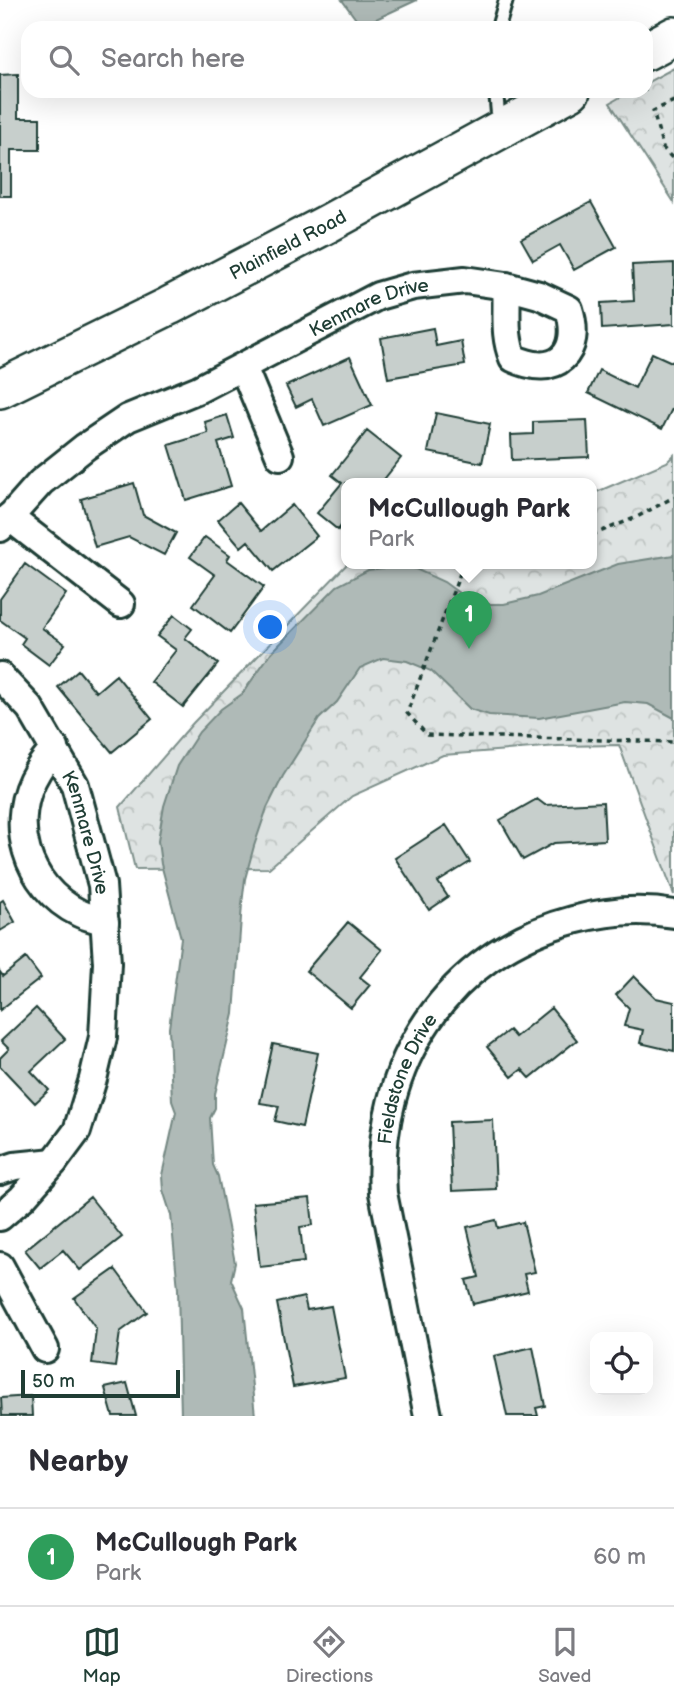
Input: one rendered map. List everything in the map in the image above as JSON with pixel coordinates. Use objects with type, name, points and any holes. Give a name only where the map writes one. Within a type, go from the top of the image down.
[{"type":"main road","points":[[653,47],[674,36]]},
{"type":"main road","name":"Plainfield Road","points":[[0,389],[327,224],[558,98]]},
{"type":"street","name":"Kenmare Drive","points":[[121,604],[4,523],[41,482],[85,447],[128,418],[199,389],[377,296],[413,286],[465,280],[506,286]]},
{"type":"street","points":[[243,367],[280,456]]},
{"type":"street","name":"Kenmare Drive","points":[[0,676],[30,708],[75,785],[102,885],[107,995],[103,1037],[76,1131],[54,1162],[22,1198],[0,1217]]},
{"type":"street","name":"Kenmare Drive","points":[[55,748],[37,771],[30,788],[23,811],[23,840],[30,864],[49,892],[79,913],[105,922]]},
{"type":"street","name":"Fieldstone Drive","points":[[428,1416],[386,1213],[381,1168],[387,1114],[404,1061],[428,1020],[458,981],[517,941],[552,925],[594,914],[641,911],[674,914]]},
{"type":"street","points":[[0,1171],[15,1166],[54,1162]]},
{"type":"street","points":[[0,1266],[45,1349]]},
{"type":"lane","points":[[500,21],[506,0]]},
{"type":"lane","points":[[497,98],[499,129]]},
{"type":"path","points":[[674,101],[653,111],[663,148],[674,160]]},
{"type":"path","points":[[597,533],[637,517],[674,497]]},
{"type":"path","points":[[462,569],[407,713],[427,735],[674,742]]},
{"type":"green space","points":[[674,68],[674,202],[610,103],[619,98],[653,98],[653,79]]},
{"type":"green space","points":[[674,455],[674,895],[619,745],[558,746],[443,755],[352,796],[269,868],[135,869],[120,807],[193,723],[342,569],[597,569],[597,492],[667,462]]},
{"type":"shaded area","points":[[342,0],[417,0],[372,21],[357,21]]},
{"type":"shaded area","points":[[674,555],[674,718],[648,704],[625,702],[539,718],[489,715],[470,709],[431,671],[407,661],[383,658],[360,668],[337,702],[319,719],[283,776],[267,808],[245,879],[234,1014],[215,1094],[215,1108],[210,1118],[213,1165],[218,1176],[235,1263],[231,1280],[244,1308],[255,1416],[181,1416],[178,1289],[171,1215],[163,1190],[162,1175],[176,1112],[172,1101],[169,1028],[181,938],[161,864],[158,841],[164,806],[177,766],[199,732],[221,709],[242,694],[271,653],[337,586],[368,570],[416,569],[444,582],[474,604],[504,604],[538,596],[618,564]]},
{"type":"building","points":[[18,74],[18,118],[40,118],[40,150],[11,150],[11,196],[0,196],[0,75]]},
{"type":"building","points":[[591,202],[616,247],[574,270],[560,245],[533,260],[521,239]]},
{"type":"building","points":[[674,263],[674,324],[602,329],[601,303],[634,301],[632,265]]},
{"type":"building","points":[[433,328],[436,346],[461,341],[465,365],[388,378],[381,338]]},
{"type":"building","points":[[652,353],[674,363],[674,405],[662,429],[588,393],[599,370],[635,388]]},
{"type":"building","points":[[350,357],[372,405],[324,426],[312,399],[296,407],[286,386]]},
{"type":"building","points":[[436,413],[490,424],[482,463],[428,452]]},
{"type":"building","points":[[227,415],[234,438],[218,443],[231,486],[186,500],[169,445],[208,433],[205,422]]},
{"type":"building","points":[[587,420],[589,457],[512,460],[511,435],[533,434],[533,422]]},
{"type":"building","points":[[367,431],[401,458],[385,478],[341,478],[341,482],[332,475]]},
{"type":"building","points":[[134,483],[143,515],[176,533],[164,555],[129,537],[95,547],[81,499]]},
{"type":"building","points":[[341,484],[341,526],[338,530],[317,513]]},
{"type":"building","points":[[238,503],[261,531],[292,505],[317,536],[273,571],[248,541],[241,547],[218,520]]},
{"type":"building","points":[[205,537],[230,555],[227,560],[264,587],[230,633],[193,605],[215,575],[190,557]]},
{"type":"building","points":[[25,564],[66,594],[42,628],[65,644],[49,665],[21,644],[25,638],[0,620],[0,599]]},
{"type":"building","points":[[174,615],[192,629],[185,638],[218,664],[183,707],[151,682],[176,650],[157,636]]},
{"type":"building","points":[[78,670],[96,692],[116,675],[152,719],[112,752],[58,687]]},
{"type":"building","points":[[537,799],[545,805],[603,802],[605,840],[554,843],[523,860],[500,820]]},
{"type":"building","points":[[446,825],[470,862],[438,882],[448,897],[429,910],[395,858]]},
{"type":"building","points":[[3,900],[15,922],[0,931],[0,902]]},
{"type":"building","points":[[348,922],[382,950],[360,977],[370,985],[351,1008],[306,971]]},
{"type":"building","points":[[26,958],[41,978],[0,1010],[0,972],[3,976]]},
{"type":"building","points":[[634,976],[656,998],[674,1002],[674,1051],[640,1043],[643,1030],[624,1026],[629,1008],[616,995]]},
{"type":"building","points":[[36,1008],[65,1039],[31,1071],[49,1090],[35,1103],[0,1066],[0,1058],[9,1049],[1,1041]]},
{"type":"building","points":[[551,1008],[577,1040],[530,1078],[522,1069],[512,1077],[487,1047],[509,1030],[515,1037]]},
{"type":"building","points":[[273,1044],[318,1053],[302,1127],[275,1121],[279,1106],[260,1103]]},
{"type":"building","points":[[493,1120],[496,1189],[452,1191],[449,1122]]},
{"type":"building","points":[[90,1197],[122,1237],[80,1270],[63,1250],[40,1268],[25,1250]]},
{"type":"building","points":[[310,1198],[313,1225],[300,1227],[304,1262],[260,1267],[253,1203]]},
{"type":"building","points":[[496,1220],[498,1228],[523,1222],[535,1272],[524,1274],[528,1291],[473,1304],[466,1280],[479,1277],[467,1227]]},
{"type":"building","points":[[115,1269],[147,1312],[120,1332],[115,1367],[92,1364],[96,1329],[74,1298]]},
{"type":"building","points":[[304,1297],[307,1310],[331,1306],[345,1378],[293,1387],[277,1303]]},
{"type":"building","points":[[533,1347],[545,1406],[536,1408],[538,1416],[507,1416],[494,1356]]},
{"type":"building","points":[[127,1383],[136,1416],[113,1416],[105,1388]]},
{"type":"building","points":[[31,1396],[32,1416],[2,1416],[1,1398]]},
{"type":"place","name":"McCullough Park","points":[[469,649]]}]
